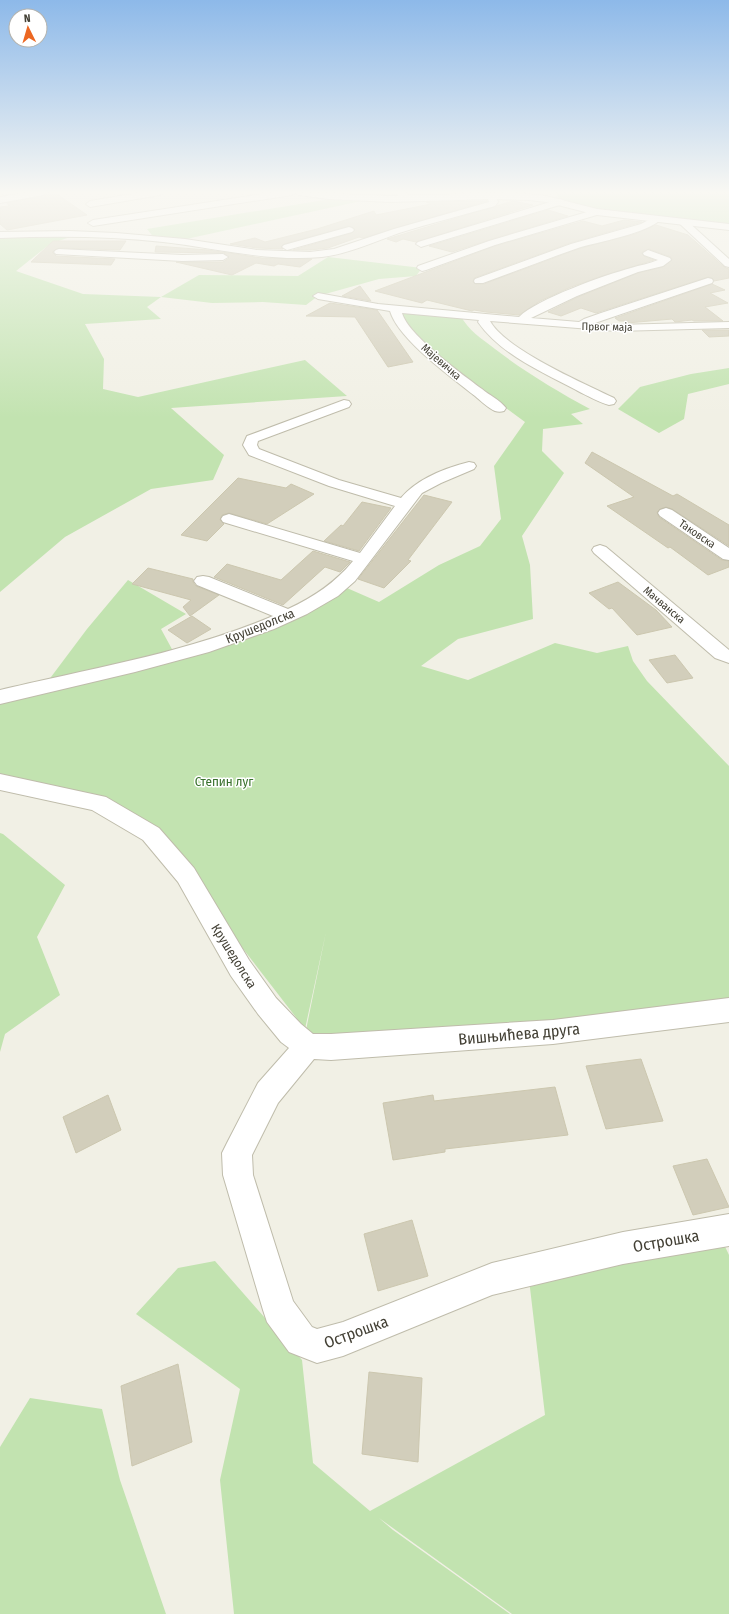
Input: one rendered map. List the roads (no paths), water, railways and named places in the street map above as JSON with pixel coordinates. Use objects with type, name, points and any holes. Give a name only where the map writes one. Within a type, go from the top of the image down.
[{"type":"street","points":[[479,281],[516,267]]},
{"type":"street","points":[[520,321],[522,318],[539,309],[608,279],[644,267]]},
{"type":"street","points":[[582,327],[588,321],[708,281]]},
{"type":"street","name":"Првог маја","points":[[318,296],[360,305],[394,309],[582,327],[616,328],[729,324]]},
{"type":"street","name":"Мајевичка","points":[[394,309],[402,323],[423,347],[499,408]]},
{"type":"street","points":[[485,318],[484,322],[487,327],[512,347],[555,374],[608,401]]},
{"type":"street","points":[[344,404],[252,439],[250,445],[254,452],[334,483],[405,504]]},
{"type":"street","name":"Крушедолска","points":[[0,697],[45,685],[149,663],[194,651],[252,632],[289,616],[332,592],[364,559],[416,491],[429,483],[469,466]]},
{"type":"street","name":"Таковска","points":[[666,513],[729,555]]},
{"type":"street","points":[[229,519],[364,559]]},
{"type":"street","name":"Мачванска","points":[[600,550],[722,654],[729,657]]},
{"type":"street","points":[[203,581],[289,616]]},
{"type":"street","name":"Крушедолска","points":[[0,782],[98,803],[151,834],[186,875],[240,968],[267,1006],[291,1033],[308,1046]]},
{"type":"street","name":"Вишњићева друга","points":[[308,1046],[331,1048],[553,1032],[729,1010]]},
{"type":"street","name":"Острошка","points":[[308,1046],[268,1093],[237,1153],[238,1176],[280,1310],[301,1340],[317,1346],[343,1339],[492,1279],[622,1248],[729,1230]]},
{"type":"park label","name":"Степин луг","points":[[224,781]]}]
